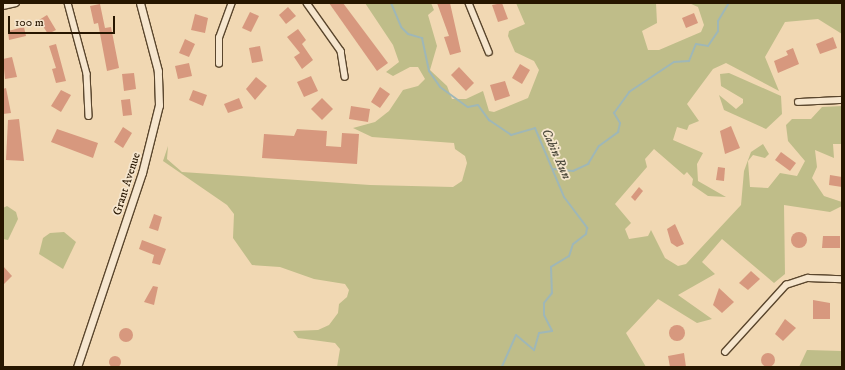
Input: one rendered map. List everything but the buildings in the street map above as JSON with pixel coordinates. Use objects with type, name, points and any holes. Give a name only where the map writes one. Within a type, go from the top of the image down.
[{"type":"street","points":[[3,6],[16,3]]},
{"type":"street","points":[[68,3],[87,74],[89,116]]},
{"type":"street","name":"Grant Avenue","points":[[77,367],[142,173],[158,110],[158,71],[140,3]]},
{"type":"street","points":[[219,64],[219,38],[232,3]]},
{"type":"street","points":[[308,3],[341,51],[345,77]]},
{"type":"street","points":[[469,3],[489,52]]},
{"type":"street","points":[[798,102],[842,100]]},
{"type":"street","points":[[725,352],[786,285],[808,278],[842,279]]},
{"type":"shaded area","points":[[365,3],[431,3],[434,10],[428,15],[437,46],[430,70],[447,86],[452,99],[466,99],[483,91],[489,111],[494,112],[528,98],[539,70],[534,61],[515,52],[508,36],[509,31],[525,24],[516,3],[656,3],[657,23],[642,31],[648,50],[659,50],[701,32],[704,25],[698,7],[689,3],[842,3],[842,34],[818,19],[785,22],[765,57],[779,91],[726,63],[713,69],[687,104],[699,121],[689,125],[687,130],[677,127],[673,140],[703,153],[697,164],[698,181],[726,197],[708,196],[692,185],[693,179],[687,172],[684,175],[654,149],[645,159],[647,167],[615,204],[631,223],[625,229],[629,239],[648,236],[651,230],[665,258],[678,266],[686,264],[741,205],[744,171],[751,152],[763,144],[769,154],[765,158],[753,155],[748,161],[750,187],[768,188],[780,173],[797,176],[805,161],[788,141],[786,125],[792,119],[811,119],[822,107],[842,106],[842,147],[841,144],[833,144],[834,158],[815,150],[817,167],[812,178],[824,196],[842,202],[842,206],[830,212],[784,205],[785,274],[774,283],[722,239],[702,262],[715,274],[678,295],[712,319],[697,323],[658,299],[626,333],[646,367],[337,367],[340,349],[335,343],[298,338],[293,331],[318,330],[329,325],[338,313],[339,304],[347,297],[349,290],[345,284],[314,279],[280,267],[252,265],[233,238],[234,214],[227,205],[163,161],[168,146],[167,159],[182,172],[370,185],[453,187],[462,181],[467,163],[465,156],[455,149],[454,143],[372,137],[353,128],[375,122],[389,111],[403,90],[418,86],[425,79],[418,67],[410,67],[393,76],[386,72],[399,62],[393,45]]},
{"type":"shaded area","points":[[729,73],[781,96],[782,114],[766,129],[724,110],[719,95],[736,109],[743,103],[743,99],[721,86],[720,74]]},
{"type":"shaded area","points":[[7,206],[16,212],[18,219],[8,240],[3,239],[3,208]]},
{"type":"shaded area","points":[[64,232],[76,242],[63,269],[39,254],[43,238],[50,233]]},
{"type":"shaded area","points":[[807,350],[842,351],[842,367],[799,367]]},
{"type":"waterway","name":"Cabin Run","points":[[391,3],[401,27],[408,34],[422,38],[429,71],[440,87],[468,107],[478,105],[489,120],[511,135],[535,128],[564,197],[587,228],[586,234],[573,244],[569,256],[551,267],[552,293],[544,303],[544,315],[552,331],[539,333],[534,350],[516,335],[502,367]]},
{"type":"waterway","points":[[553,169],[573,171],[588,164],[599,146],[618,132],[620,123],[614,113],[629,92],[674,62],[689,61],[696,44],[708,46],[718,31],[718,21],[729,3]]}]
